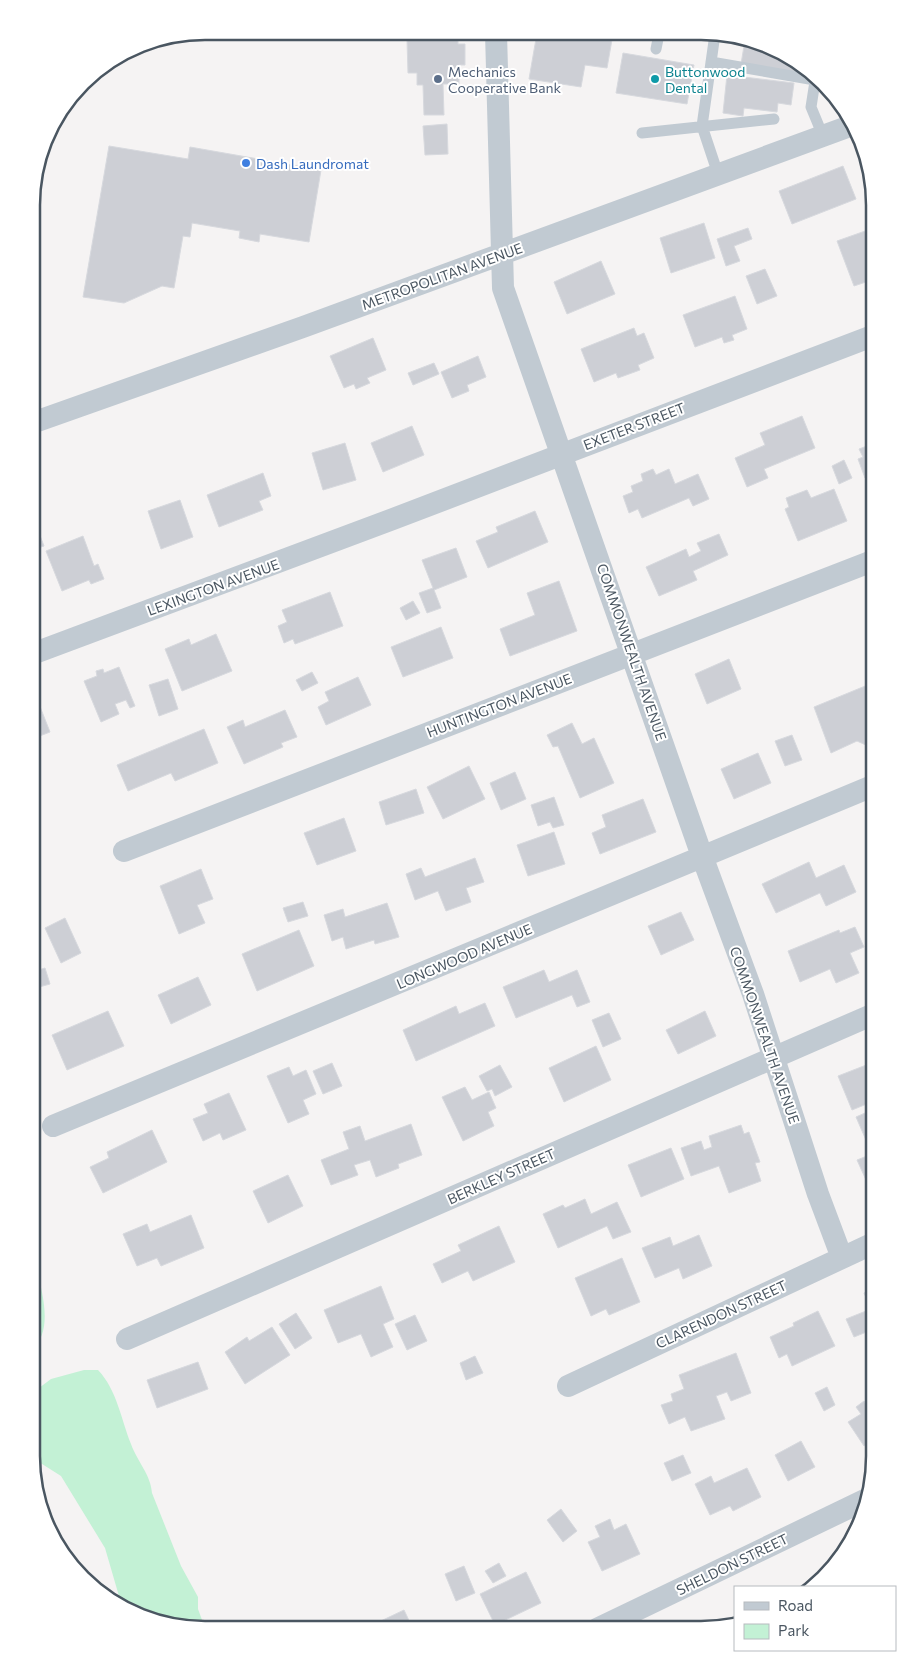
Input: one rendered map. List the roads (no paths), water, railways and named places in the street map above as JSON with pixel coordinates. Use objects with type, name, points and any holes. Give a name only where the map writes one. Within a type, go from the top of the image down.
[{"type":"street","name":"COMMONWEALTH AVENUE","points":[[496,40],[504,288],[774,1058],[818,1194],[842,1258]]},
{"type":"street","name":"METROPOLITAN AVENUE","points":[[40,420],[846,127]]},
{"type":"street","name":"EXETER STREET","points":[[394,519],[561,453],[866,338]]},
{"type":"street","name":"LEXINGTON AVENUE","points":[[40,651],[394,519]]},
{"type":"street","name":"HUNTINGTON AVENUE","points":[[124,851],[866,563]]},
{"type":"street","name":"LONGWOOD AVENUE","points":[[53,1126],[866,789]]},
{"type":"street","name":"BERKLEY STREET","points":[[127,1339],[866,1018]]},
{"type":"street","name":"CLARENDON STREET","points":[[568,1386],[866,1247]]},
{"type":"street","name":"SHELDON STREET","points":[[616,1621],[859,1503]]},
{"type":"lane","points":[[656,49],[658,40]]},
{"type":"lane","points":[[715,41],[702,126],[718,174]]},
{"type":"lane","points":[[711,62],[802,75]]},
{"type":"lane","points":[[815,86],[811,107],[823,136]]},
{"type":"lane","points":[[642,133],[774,119]]},
{"type":"place","name":"Mechanics Cooperative Bank","points":[[438,79]]},
{"type":"place","name":"Buttonwood Dental","points":[[655,79]]},
{"type":"place","name":"Dash Laundromat","points":[[246,163]]}]
